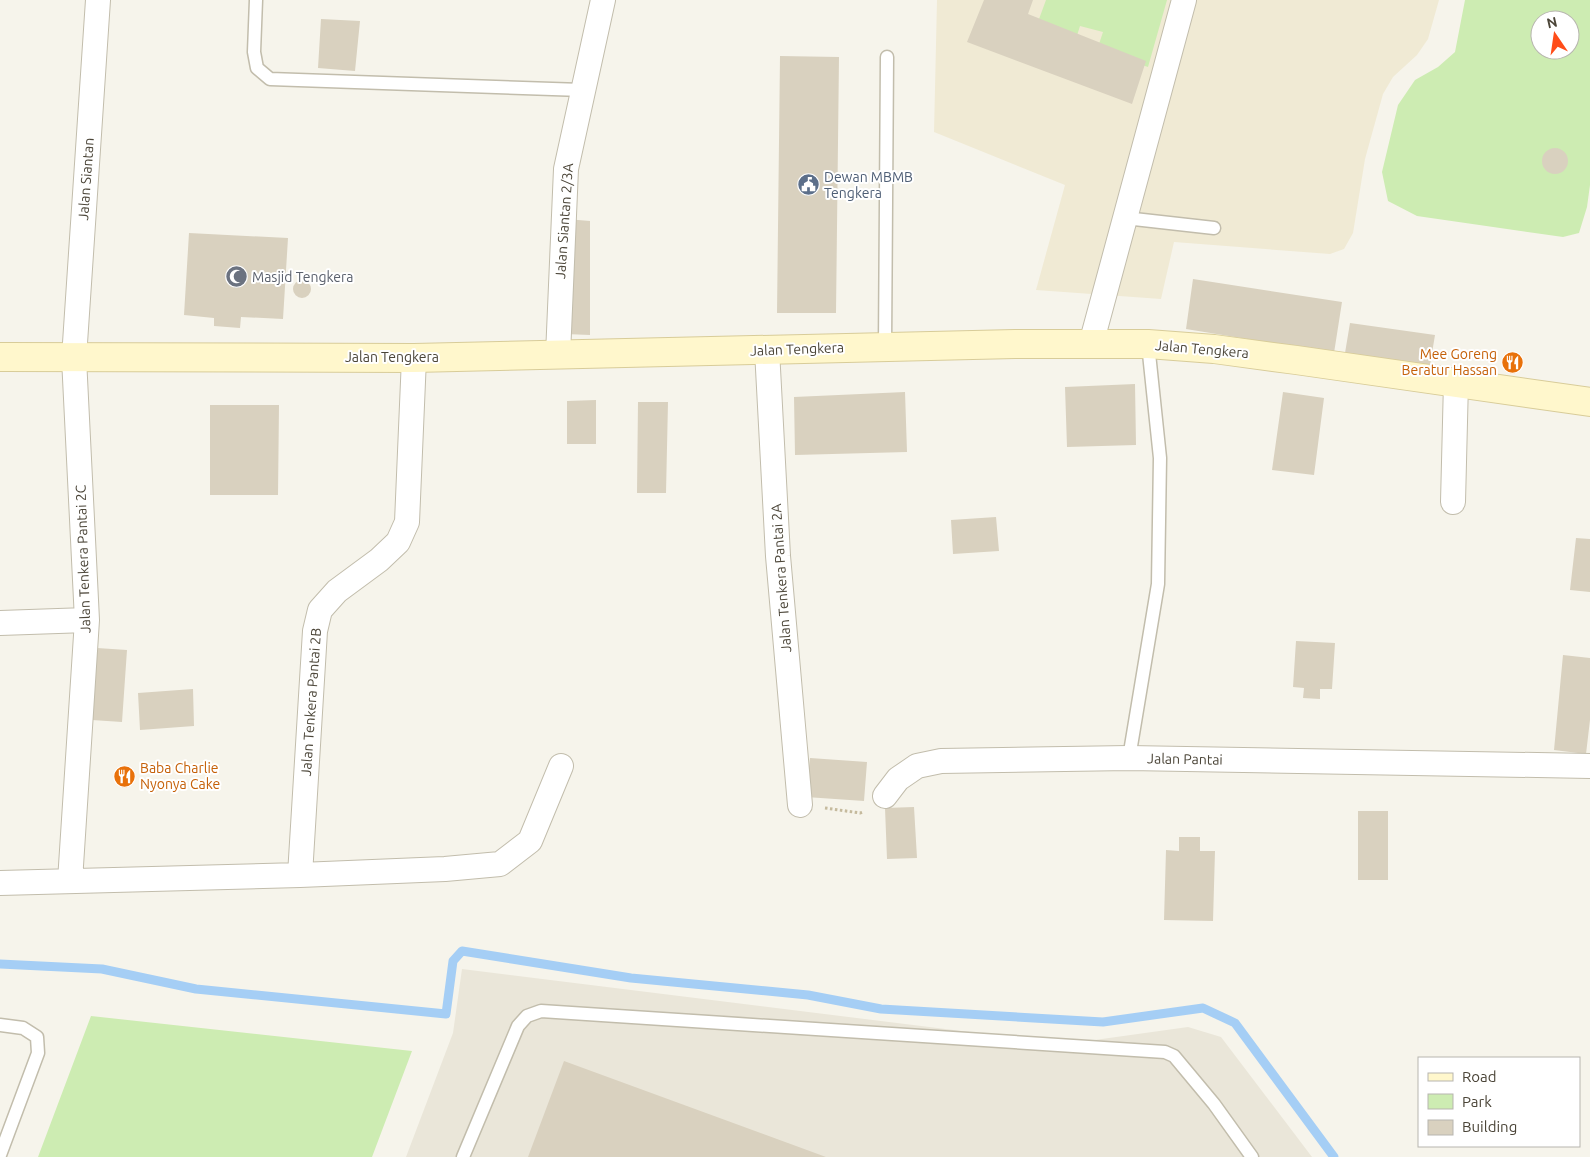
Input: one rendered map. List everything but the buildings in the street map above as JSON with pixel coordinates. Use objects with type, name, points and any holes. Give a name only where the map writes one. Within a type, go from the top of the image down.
[{"type":"main road","name":"Jalan Tengkera","points":[[0,357],[414,358],[884,347],[1148,344],[1250,354],[1590,402]]},
{"type":"street","name":"Jalan Siantan","points":[[74,358],[98,0]]},
{"type":"street","name":"Jalan Siantan 2/3A","points":[[558,355],[566,169],[603,0]]},
{"type":"street","points":[[1091,344],[1184,0]]},
{"type":"street","name":"Jalan Tenkera Pantai 2A","points":[[767,350],[778,556],[800,805]]},
{"type":"street","name":"Jalan Tenkera Pantai 2C","points":[[70,881],[87,620],[74,358]]},
{"type":"street","name":"Jalan Tenkera Pantai 2B","points":[[300,875],[314,631],[320,610],[337,591],[379,560],[398,542],[407,522],[414,358]]},
{"type":"street","points":[[1453,502],[1456,382]]},
{"type":"street","points":[[0,623],[87,620]]},
{"type":"street","name":"Jalan Pantai","points":[[885,796],[898,779],[917,766],[941,761],[1142,758],[1590,766]]},
{"type":"street","points":[[0,883],[300,875],[445,869],[500,864],[530,841],[561,766]]},
{"type":"lane","points":[[256,0],[254,52],[258,68],[270,79],[582,90]]},
{"type":"lane","points":[[884,347],[887,57]]},
{"type":"lane","points":[[1125,218],[1214,228]]},
{"type":"lane","points":[[1142,758],[1158,584],[1160,458],[1148,344]]},
{"type":"lane","points":[[463,1157],[518,1026],[527,1016],[541,1011],[1165,1052],[1174,1056],[1214,1104],[1252,1157]]},
{"type":"lane","points":[[0,1025],[23,1028],[37,1037],[38,1053],[0,1155]]},
{"type":"path","points":[[800,805],[860,813],[876,807],[885,796]]},
{"type":"shaded area","points":[[937,0],[1439,0],[1428,39],[1417,55],[1393,77],[1383,94],[1365,159],[1353,233],[1344,249],[1330,254],[1174,242],[1161,299],[1036,290],[1065,185],[934,132]]},
{"type":"shaded area","points":[[462,969],[1066,1044],[1188,1027],[1221,1037],[1312,1157],[406,1157],[453,1033]]},
{"type":"green space","points":[[1046,0],[1167,0],[1148,67],[1097,50],[1103,32],[1080,26],[1074,45],[1035,30]]},
{"type":"green space","points":[[1465,0],[1590,0],[1590,185],[1587,207],[1579,233],[1563,237],[1417,216],[1388,201],[1382,172],[1398,105],[1415,80],[1438,67],[1455,52]]},
{"type":"green space","points":[[91,1016],[412,1051],[372,1157],[38,1157]]},
{"type":"waterway","points":[[0,964],[102,969],[196,989],[446,1014],[453,961],[462,951],[631,978],[808,995],[881,1009],[1103,1022],[1203,1008],[1235,1023],[1334,1157]]},
{"type":"place","name":"Dewan MBMB Tengkera","points":[[808,185]]},
{"type":"place","name":"Masjid Tengkera","points":[[236,277]]},
{"type":"place","name":"Mee Goreng Beratur Hassan","points":[[1513,362]]},
{"type":"place","name":"Baba Charlie Nyonya Cake","points":[[124,776]]}]
